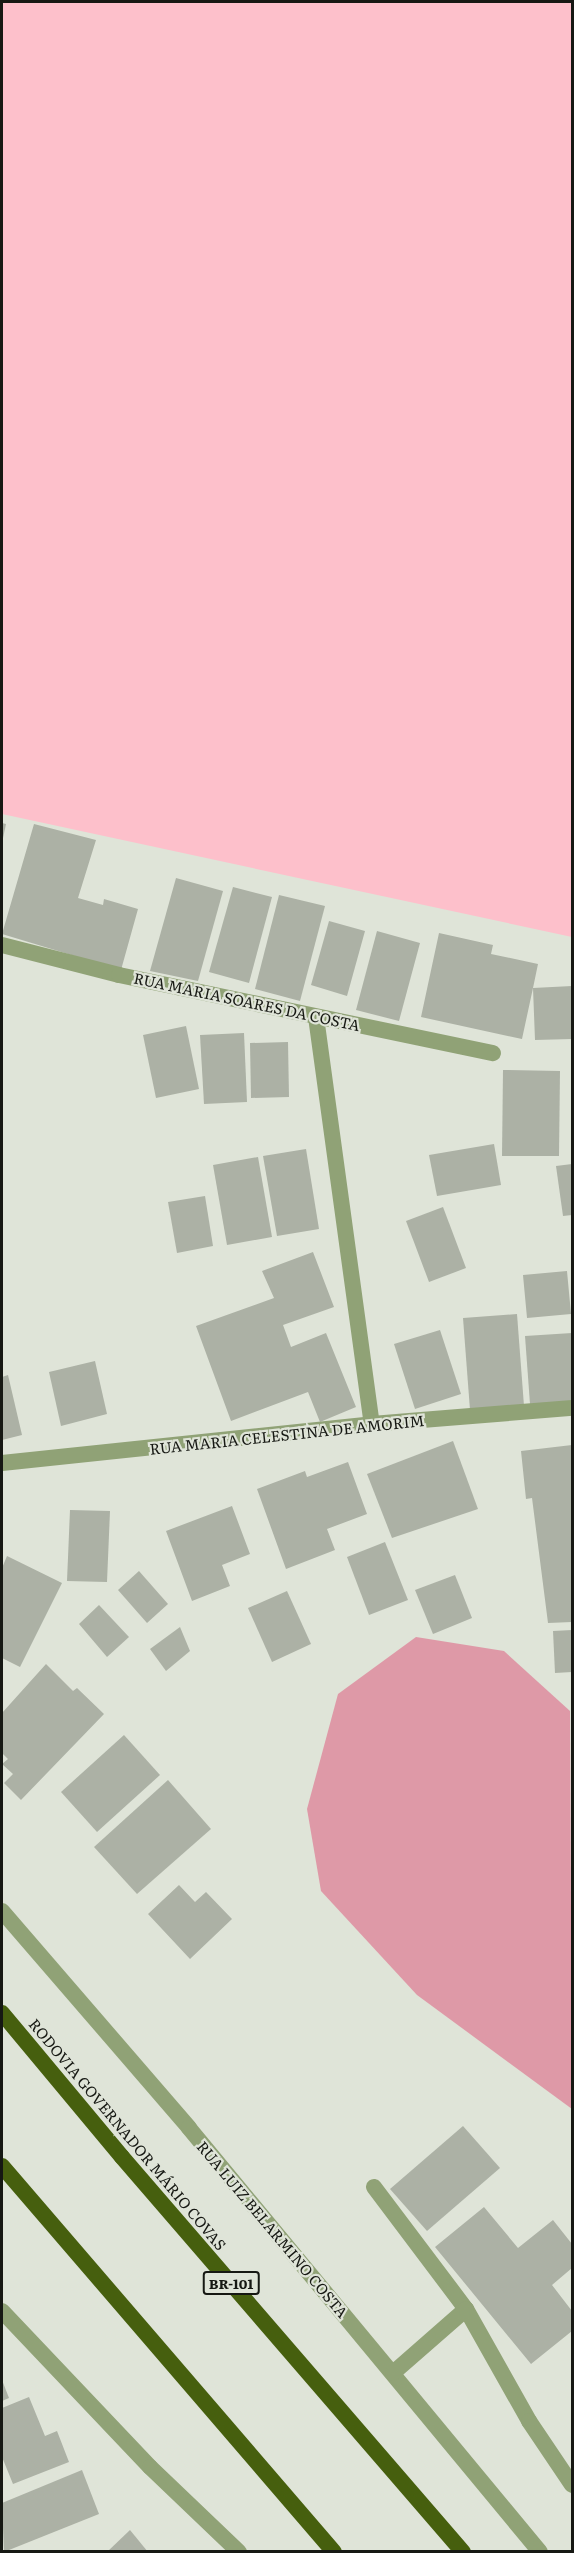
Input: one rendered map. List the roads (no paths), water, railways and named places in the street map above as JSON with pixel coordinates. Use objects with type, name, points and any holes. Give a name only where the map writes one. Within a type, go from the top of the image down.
[{"type":"highway","name":"RODOVIA GOVERNADOR MÁRIO COVAS","points":[[2,2013],[122,2157],[463,2552]]},
{"type":"highway","points":[[2,2166],[334,2552]]},
{"type":"street","name":"RUA MARIA SOARES DA COSTA","points":[[2,945],[119,975],[493,1053]]},
{"type":"street","points":[[316,1017],[372,1424]]},
{"type":"street","name":"RUA MARIA CELESTINA DE AMORIM","points":[[2,1463],[372,1424],[573,1408]]},
{"type":"street","name":"RUA LUIZ BELARMINO COSTA","points":[[2,1911],[196,2137],[540,2552]]},
{"type":"street","points":[[374,2187],[466,2309],[529,2421],[573,2485]]},
{"type":"street","points":[[393,2373],[466,2309]]},
{"type":"street","points":[[2,2311],[150,2467],[239,2552]]}]
